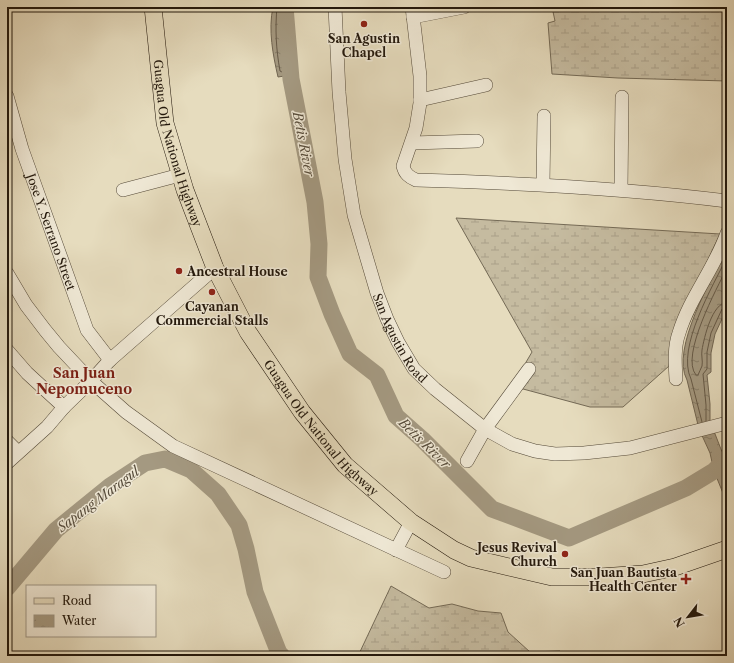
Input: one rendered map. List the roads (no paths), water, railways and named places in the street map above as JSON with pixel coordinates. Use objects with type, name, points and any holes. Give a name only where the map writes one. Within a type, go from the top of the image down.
[{"type":"main road","name":"Guagua Old National Highway","points":[[153,7],[165,123],[180,175],[215,268],[248,332],[302,412],[345,465],[411,522],[454,550],[472,558],[552,577],[600,577],[643,574],[675,567],[727,549]]},
{"type":"street","name":"San Agustin Road","points":[[335,7],[339,92],[345,159],[354,215],[377,293],[387,319],[398,342],[414,369],[435,389],[485,430],[512,444],[535,451],[555,454],[584,453],[630,448],[723,424]]},
{"type":"street","points":[[464,7],[412,12],[420,76],[420,100],[416,128],[403,166],[409,177],[416,180],[543,184],[621,190],[727,201]]},
{"type":"street","points":[[420,100],[486,85]]},
{"type":"street","name":"Jose Y. Serrano Street","points":[[7,96],[22,149],[88,330],[110,360]]},
{"type":"street","points":[[621,190],[622,97]]},
{"type":"street","points":[[543,184],[544,116]]},
{"type":"street","points":[[412,143],[477,141]]},
{"type":"street","points":[[123,190],[180,175]]},
{"type":"street","points":[[676,379],[675,354],[679,333],[691,305],[708,274],[727,233]]},
{"type":"street","points":[[7,463],[47,427],[64,407],[91,382],[110,360],[215,268]]},
{"type":"street","points":[[7,273],[26,305],[40,324],[91,382],[126,412],[173,446],[444,572]]},
{"type":"street","points":[[7,352],[27,373],[64,407]]},
{"type":"street","points":[[467,461],[485,430],[529,369]]},
{"type":"street","points":[[7,441],[18,452]]},
{"type":"street","points":[[396,550],[411,522]]},
{"type":"water","points":[[273,7],[292,7],[292,25],[297,74],[278,77],[271,33]]},
{"type":"water","points":[[727,248],[727,308],[715,334],[711,353],[711,372],[707,375],[710,421],[724,457],[723,462],[727,474],[727,503],[714,471],[710,453],[699,429],[683,367],[684,350],[688,332],[695,313]]},
{"type":"waterway","name":"Betis River","points":[[285,7],[291,79],[315,202],[319,244],[318,277],[332,314],[350,354],[377,375],[396,416],[422,439],[492,509],[569,538],[686,488],[714,471],[727,458]]},
{"type":"waterway","name":"Sapang Maragul","points":[[7,588],[56,530],[110,486],[145,463],[165,459],[191,470],[218,494],[239,525],[246,549],[255,592],[279,653],[282,656]]},
{"type":"place","name":"San Agustin Chapel","points":[[364,24]]},
{"type":"place","name":"Ancestral House","points":[[179,271]]},
{"type":"place","name":"Cayanan Commercial Stalls","points":[[212,292]]},
{"type":"place","name":"Jesus Revival Church","points":[[565,554]]},
{"type":"place","name":"San Juan Bautista Health Center","points":[[686,579]]},
{"type":"district","name":"San Juan Nepomuceno","points":[[84,382]]}]
